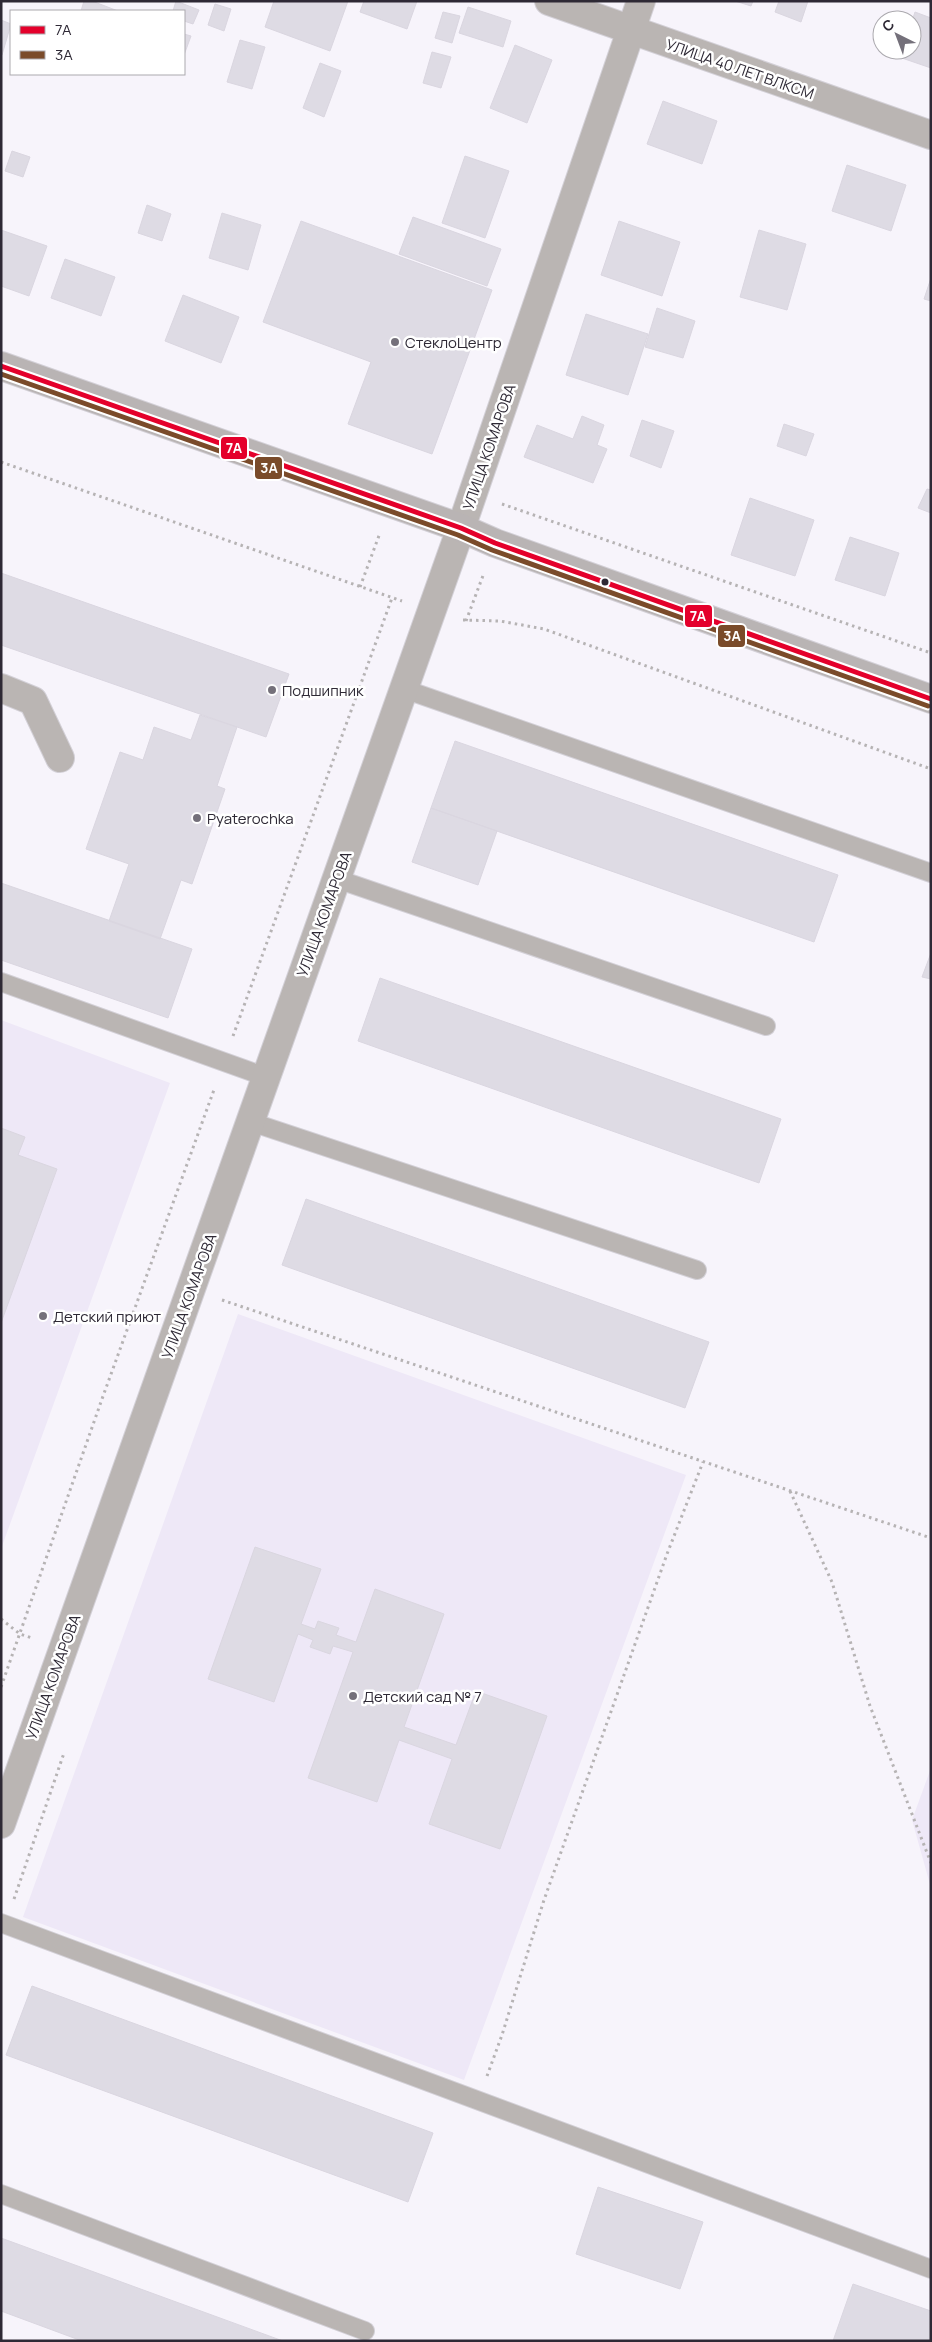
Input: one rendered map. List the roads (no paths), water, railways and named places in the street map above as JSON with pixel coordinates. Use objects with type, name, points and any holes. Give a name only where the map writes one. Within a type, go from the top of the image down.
[{"type":"main road","points":[[1,366],[461,528],[495,543],[931,699]]},
{"type":"street","name":"УЛИЦА 40 ЛЕТ ВЛКСМ","points":[[549,1],[931,135]]},
{"type":"street","name":"УЛИЦА КОМАРОВА","points":[[1,1824],[461,528],[640,1]]},
{"type":"street","points":[[1,688],[33,701],[60,758]]},
{"type":"lane","points":[[404,688],[931,873]]},
{"type":"lane","points":[[337,879],[766,1026]]},
{"type":"lane","points":[[1,982],[266,1077]]},
{"type":"lane","points":[[251,1122],[697,1270]]},
{"type":"lane","points":[[1,1923],[931,2269]]},
{"type":"lane","points":[[1,2194],[364,2331]]},
{"type":"place","name":"СтеклоЦентр","points":[[395,342]]},
{"type":"place","name":"Подшипник","points":[[272,690]]},
{"type":"place","name":"Pyaterochka","points":[[197,818]]},
{"type":"place","name":"Детский приют","points":[[43,1316]]},
{"type":"place","name":"Детский сад № 7","points":[[353,1696]]}]
